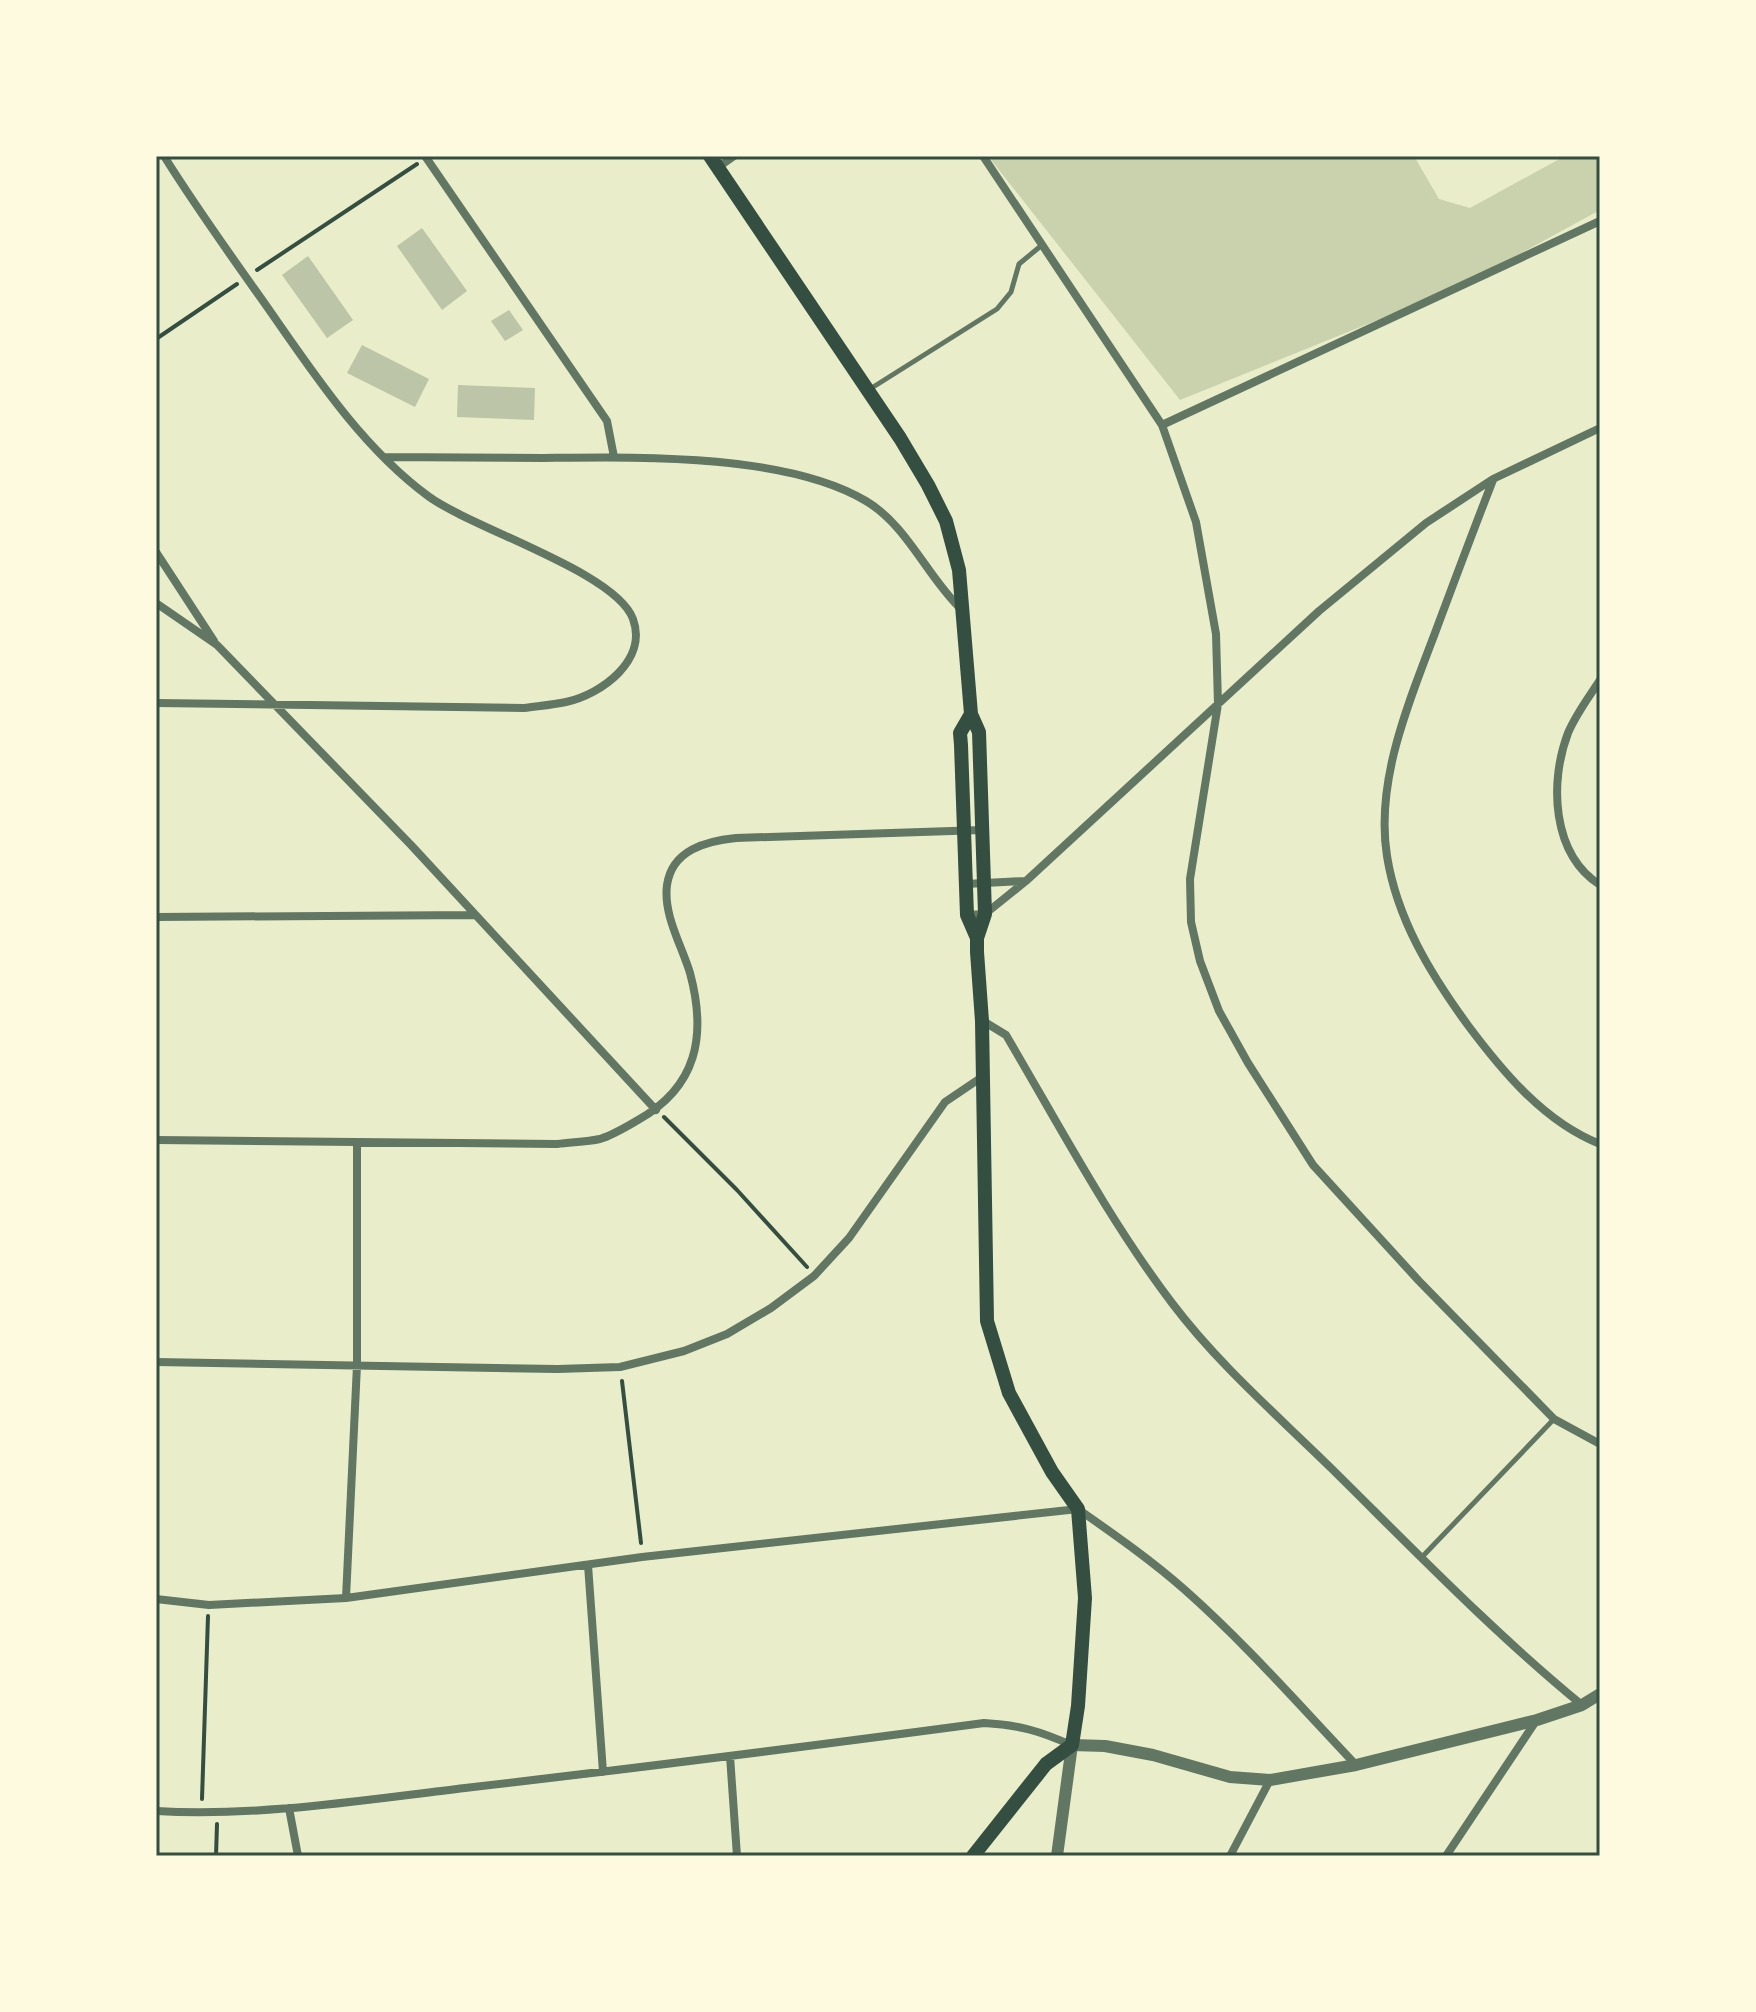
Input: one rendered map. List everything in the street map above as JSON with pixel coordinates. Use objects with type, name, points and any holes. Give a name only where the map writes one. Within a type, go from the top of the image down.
[{"type":"main road","points":[[714,162],[868,390],[928,485],[946,521],[959,570],[971,714],[979,732],[985,914],[977,938]]},
{"type":"main road","points":[[971,714],[960,733],[967,915],[977,938],[982,1021],[987,1321],[1009,1393],[1052,1472],[1078,1509],[1085,1598],[1072,1745],[1046,1764],[973,1856]]},
{"type":"street","points":[[156,703],[524,708],[568,702],[587,695],[611,679],[632,658],[637,639],[633,617],[612,591],[578,570],[448,509],[383,457],[306,363],[164,156]]},
{"type":"street","points":[[714,162],[734,156]]},
{"type":"street","points":[[983,156],[1162,425],[1196,522],[1216,634],[1218,704],[1190,879],[1191,922],[1200,961],[1219,1011],[1313,1165],[1419,1281],[1554,1419],[1600,1444]]},
{"type":"street","points":[[425,157],[607,421],[614,457]]},
{"type":"street","points":[[1162,425],[1600,221]]},
{"type":"street","points":[[967,915],[985,914],[1026,881],[1319,611],[1426,523],[1493,479],[1600,428]]},
{"type":"street","points":[[383,457],[644,457],[747,466],[810,478],[867,501],[885,515],[900,530],[943,592],[962,610]]},
{"type":"street","points":[[1493,479],[1402,721],[1386,801],[1387,855],[1403,919],[1441,988],[1491,1056],[1563,1126],[1600,1144]]},
{"type":"street","points":[[156,552],[160,566],[217,645],[411,845],[656,1110]]},
{"type":"street","points":[[156,603],[217,645]]},
{"type":"street","points":[[1600,680],[1576,716],[1568,735],[1559,768],[1558,797],[1566,845],[1577,866],[1600,885]]},
{"type":"street","points":[[156,1140],[557,1144],[598,1139],[656,1110],[684,1079],[693,1062],[698,1018],[690,976],[667,905],[667,884],[672,868],[693,847],[724,839],[982,830]]},
{"type":"street","points":[[966,884],[1026,881]]},
{"type":"street","points":[[156,917],[475,915]]},
{"type":"street","points":[[982,1021],[1006,1035],[1119,1226],[1172,1304],[1225,1364],[1520,1653],[1582,1705],[1600,1707]]},
{"type":"street","points":[[156,1362],[558,1369],[620,1367],[684,1351],[727,1334],[771,1308],[814,1276],[849,1238],[945,1102],[983,1077]]},
{"type":"street","points":[[346,1598],[357,1365],[357,1143]]},
{"type":"street","points":[[156,1599],[209,1605],[346,1598],[642,1557],[1078,1509],[1131,1546],[1186,1591],[1356,1765]]},
{"type":"street","points":[[588,1565],[603,1772]]},
{"type":"street","points":[[156,1811],[201,1814],[289,1808],[984,1723],[1013,1724],[1072,1745],[1105,1746],[1153,1755],[1230,1777],[1270,1780],[1356,1765],[1537,1720],[1582,1705],[1600,1694]]},
{"type":"street","points":[[1446,1856],[1537,1720]]},
{"type":"street","points":[[1057,1856],[1072,1745]]},
{"type":"street","points":[[730,1756],[737,1856]]},
{"type":"street","points":[[1230,1856],[1270,1780]]},
{"type":"street","points":[[289,1808],[298,1856]]},
{"type":"lane","points":[[868,390],[997,309],[1011,292],[1019,264],[1042,245]]},
{"type":"lane","points":[[1422,1558],[1554,1419]]},
{"type":"path","points":[[156,339],[425,157]]},
{"type":"path","points":[[656,1110],[737,1190],[814,1276]]},
{"type":"path","points":[[620,1367],[642,1557]]},
{"type":"path","points":[[201,1814],[209,1605]]},
{"type":"path","points":[[216,1856],[217,1813]]},
{"type":"green space","points":[[988,156],[1414,156],[1439,199],[1470,208],[1565,156],[1600,156],[1600,210],[1457,288],[1180,400]]},
{"type":"building","points":[[422,228],[467,291],[442,310],[397,246]]},
{"type":"building","points":[[308,256],[353,320],[327,338],[282,275]]},
{"type":"building","points":[[509,310],[523,330],[505,341],[491,321]]},
{"type":"building","points":[[362,345],[429,379],[415,407],[347,373]]},
{"type":"building","points":[[458,385],[535,388],[534,420],[457,417]]}]
